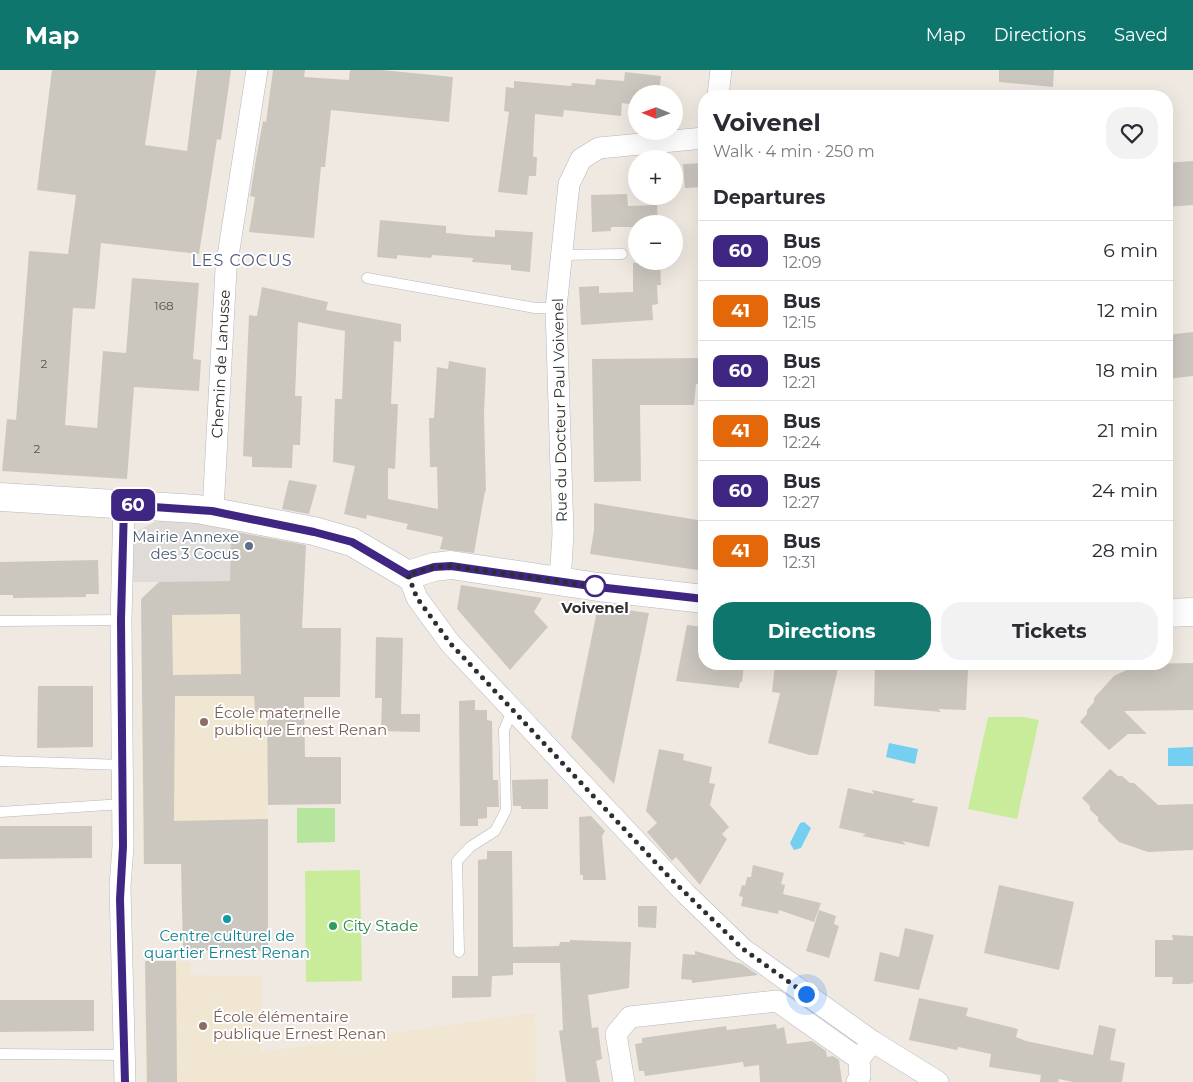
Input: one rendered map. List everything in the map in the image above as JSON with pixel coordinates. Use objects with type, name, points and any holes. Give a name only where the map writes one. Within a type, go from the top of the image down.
[{"type":"street","name":"Chemin de Lanusse","points":[[212,511],[226,270],[257,70]]},
{"type":"street","points":[[719,90],[721,70]]},
{"type":"street","name":"Rue du Docteur Paul Voivenel","points":[[560,581],[563,534],[556,308],[569,184],[581,159],[599,148],[698,139]]},
{"type":"street","points":[[0,497],[212,511],[314,532],[352,542],[408,575],[417,598],[450,643],[685,893],[743,949],[872,1041],[938,1082]]},
{"type":"street","points":[[124,505],[121,620],[123,804],[120,895],[125,1082]]},
{"type":"street","points":[[408,575],[434,567],[451,566],[698,598]]},
{"type":"street","points":[[1173,613],[1193,612]]},
{"type":"street","points":[[624,1082],[616,1034],[630,1017],[777,1001],[858,1059]]},
{"type":"street","points":[[857,1082],[860,1076],[858,1059],[872,1041]]},
{"type":"lane","points":[[561,255],[622,254]]},
{"type":"lane","points":[[367,278],[535,308],[556,308]]},
{"type":"lane","points":[[0,621],[121,620]]},
{"type":"lane","points":[[459,952],[457,861],[470,847],[495,831],[506,810],[504,730],[512,711]]},
{"type":"lane","points":[[0,761],[123,765]]},
{"type":"lane","points":[[0,812],[123,804]]},
{"type":"lane","points":[[0,1054],[125,1054]]},
{"type":"shaded area","points":[[177,518],[231,527],[231,582],[129,582],[133,540],[139,530],[161,519]]},
{"type":"shaded area","name":"École maternelle publique Ernest Renan","points":[[215,581],[267,635],[268,843],[175,864],[143,864],[141,602],[155,586]]},
{"type":"shaded area","name":"École élémentaire publique Ernest Renan","points":[[145,961],[190,962],[191,975],[261,976],[261,1052],[535,1013],[536,1082],[145,1082]]},
{"type":"green space","points":[[988,717],[1024,717],[1039,720],[1017,819],[968,809]]},
{"type":"green space","points":[[297,808],[335,808],[335,842],[297,843]]},
{"type":"green space","name":"City Stade","points":[[360,870],[362,981],[306,982],[305,871]]},
{"type":"water","points":[[889,743],[918,749],[915,764],[886,757]]},
{"type":"water","points":[[1193,747],[1193,766],[1168,766],[1168,748]]},
{"type":"water","points":[[804,822],[811,828],[801,848],[794,850],[790,843],[800,823]]},
{"type":"building","points":[[52,70],[156,70],[145,145],[187,151],[197,70],[231,70],[221,140],[217,139],[199,254],[101,243],[95,309],[73,308],[65,425],[97,428],[103,351],[126,353],[132,278],[199,283],[193,359],[201,360],[199,391],[134,387],[127,479],[2,471],[7,419],[16,420],[29,251],[68,254],[76,195],[37,190]]},
{"type":"building","points":[[273,70],[305,70],[304,77],[349,80],[350,70],[382,70],[453,77],[449,122],[331,110],[325,167],[321,167],[314,238],[249,232],[255,197],[250,196],[263,121],[266,122]]},
{"type":"building","points":[[999,70],[1054,70],[1053,87],[999,82]]},
{"type":"building","points":[[625,72],[661,76],[660,85],[628,85],[628,104],[622,103],[621,116],[564,110],[563,117],[535,114],[533,157],[537,157],[536,176],[529,176],[527,195],[498,192],[509,112],[504,111],[506,87],[514,88],[514,81],[571,86],[572,83],[595,85],[596,79],[624,81]]},
{"type":"building","points":[[1193,161],[1193,205],[1173,206],[1173,162]]},
{"type":"building","points":[[698,163],[698,187],[685,188],[683,164]]},
{"type":"building","points":[[627,194],[628,206],[657,205],[658,215],[628,215],[628,227],[611,227],[611,231],[592,232],[591,195]]},
{"type":"building","points":[[380,220],[446,226],[446,233],[466,235],[495,237],[495,230],[533,232],[530,272],[511,270],[511,265],[472,262],[473,258],[432,255],[431,258],[397,255],[397,259],[377,257]]},
{"type":"building","points":[[633,270],[660,270],[661,285],[657,285],[658,304],[652,305],[653,320],[581,325],[579,287],[599,286],[599,293],[633,292]]},
{"type":"building","points":[[262,287],[328,302],[326,310],[401,324],[401,342],[394,341],[391,404],[398,404],[395,469],[388,468],[388,499],[438,509],[437,467],[430,467],[429,418],[434,418],[437,367],[448,369],[449,361],[486,368],[484,413],[486,492],[474,553],[440,549],[443,537],[406,529],[408,524],[367,515],[366,519],[344,514],[355,466],[333,462],[335,399],[342,399],[345,331],[298,322],[295,396],[302,396],[300,445],[293,445],[292,468],[252,467],[252,457],[243,456],[249,315],[257,316]]},
{"type":"building","points":[[1193,332],[1193,376],[1173,378],[1173,334]]},
{"type":"building","points":[[698,358],[698,384],[696,384],[694,405],[640,405],[641,481],[594,482],[592,359]]},
{"type":"building","points":[[289,480],[317,485],[309,514],[282,509]]},
{"type":"building","points":[[594,503],[698,520],[698,570],[590,554],[594,530]]},
{"type":"building","points":[[231,531],[306,545],[302,628],[341,628],[340,697],[304,697],[305,757],[341,757],[341,804],[268,805],[267,712],[255,712],[254,696],[175,696],[174,821],[268,819],[268,951],[183,950],[181,864],[144,864],[141,599],[159,582],[230,581]],"holes":[[[240,614],[241,674],[173,675],[172,615]]]},
{"type":"building","points":[[98,560],[99,594],[86,594],[86,597],[13,598],[13,595],[0,595],[0,562]]},
{"type":"building","points":[[461,585],[542,598],[534,612],[548,627],[510,670],[457,609]]},
{"type":"building","points":[[598,606],[649,613],[614,784],[571,738]]},
{"type":"building","points":[[687,625],[698,626],[698,670],[743,670],[742,682],[740,682],[739,688],[676,681]]},
{"type":"building","points":[[376,637],[403,638],[401,714],[420,714],[420,732],[381,731],[382,698],[375,698]]},
{"type":"building","points":[[1173,663],[1193,663],[1193,710],[1124,711],[1147,734],[1128,734],[1109,750],[1080,722],[1094,702],[1094,698],[1114,676],[1126,670],[1173,670]]},
{"type":"building","points":[[774,670],[838,670],[818,755],[810,755],[768,743],[780,693],[772,692]]},
{"type":"building","points":[[875,670],[968,670],[966,710],[938,709],[941,712],[874,706]]},
{"type":"building","points":[[38,686],[93,686],[93,747],[37,748]]},
{"type":"building","points":[[475,700],[475,710],[487,710],[487,720],[492,721],[493,780],[498,780],[499,807],[487,807],[487,818],[478,819],[478,826],[460,826],[459,701]]},
{"type":"building","points":[[659,749],[684,754],[683,760],[712,767],[709,783],[715,784],[710,805],[729,827],[722,834],[727,839],[700,885],[676,857],[672,861],[647,832],[657,823],[646,811]]},
{"type":"building","points":[[1110,769],[1130,783],[1134,783],[1158,805],[1193,804],[1193,850],[1148,852],[1119,842],[1098,821],[1098,817],[1090,810],[1090,806],[1082,798]]},
{"type":"building","points":[[548,779],[548,809],[521,809],[521,806],[513,806],[512,780]]},
{"type":"building","points":[[848,788],[874,794],[872,790],[915,799],[911,802],[938,807],[929,847],[902,841],[906,845],[862,836],[866,834],[839,828]]},
{"type":"building","points":[[591,816],[605,831],[602,836],[606,880],[583,880],[583,875],[580,875],[579,817]]},
{"type":"building","points":[[0,826],[92,826],[92,858],[0,859]]},
{"type":"building","points":[[487,851],[512,851],[513,947],[559,946],[560,942],[570,942],[570,940],[631,942],[629,988],[588,995],[592,1028],[598,1027],[602,1059],[596,1061],[600,1082],[566,1082],[559,1031],[563,1030],[560,963],[513,963],[513,975],[492,976],[491,997],[452,998],[452,976],[478,976],[478,860],[487,859]]},
{"type":"building","points":[[753,865],[784,873],[781,884],[785,885],[783,894],[821,903],[814,922],[779,910],[778,914],[741,906],[743,897],[739,896],[742,885],[745,886],[747,877],[751,877]]},
{"type":"building","points":[[999,885],[1074,902],[1059,970],[984,953]]},
{"type":"building","points":[[638,906],[657,906],[656,928],[638,927]]},
{"type":"building","points":[[819,910],[836,916],[834,924],[839,926],[829,958],[806,951]]},
{"type":"building","points":[[905,928],[934,935],[919,990],[874,981],[880,952],[899,957]]},
{"type":"building","points":[[1172,935],[1193,936],[1193,983],[1172,984],[1173,977],[1155,977],[1155,940],[1173,940]]},
{"type":"building","points":[[695,951],[742,964],[758,975],[692,983],[692,980],[681,979],[683,954],[695,955]]},
{"type":"building","points":[[145,961],[176,961],[177,1082],[147,1082]]},
{"type":"building","points":[[919,998],[968,1008],[966,1016],[1018,1029],[1016,1037],[1026,1041],[1093,1055],[1099,1025],[1116,1029],[1110,1060],[1125,1063],[1122,1082],[1073,1082],[1059,1079],[1058,1082],[1040,1082],[1041,1075],[989,1067],[991,1054],[958,1047],[957,1050],[909,1040]]},
{"type":"building","points":[[0,1000],[94,1000],[94,1031],[0,1032]]},
{"type":"building","points":[[776,1024],[777,1029],[784,1027],[787,1044],[812,1041],[826,1051],[827,1057],[833,1056],[839,1060],[842,1082],[760,1082],[759,1065],[744,1067],[743,1062],[645,1076],[644,1071],[639,1071],[635,1044],[642,1043],[642,1038],[726,1026],[727,1030]]},
{"type":"bus line","name":"60","points":[[125,1082],[120,899],[123,846],[121,620],[124,505],[212,511],[314,532],[352,542],[374,553],[408,575],[434,567],[451,566],[486,569],[598,587],[698,598]]},
{"type":"place","name":"Mairie Annexe des 3 Cocus","points":[[249,546]]},
{"type":"place","name":"Voivenel","points":[[595,586]]},
{"type":"place","name":"École maternelle publique Ernest Renan","points":[[204,722]]},
{"type":"place","name":"Centre culturel de quartier Ernest Renan","points":[[227,919]]},
{"type":"place","name":"City Stade","points":[[333,926]]},
{"type":"place","name":"École élémentaire publique Ernest Renan","points":[[203,1026]]},
{"type":"district","name":"LES COCUS","points":[[242,260]]},
{"type":"route","points":[[595,586],[598,587],[486,569],[451,566],[434,567],[408,575],[417,598],[450,643],[671,879],[743,949],[806,994]]}]
